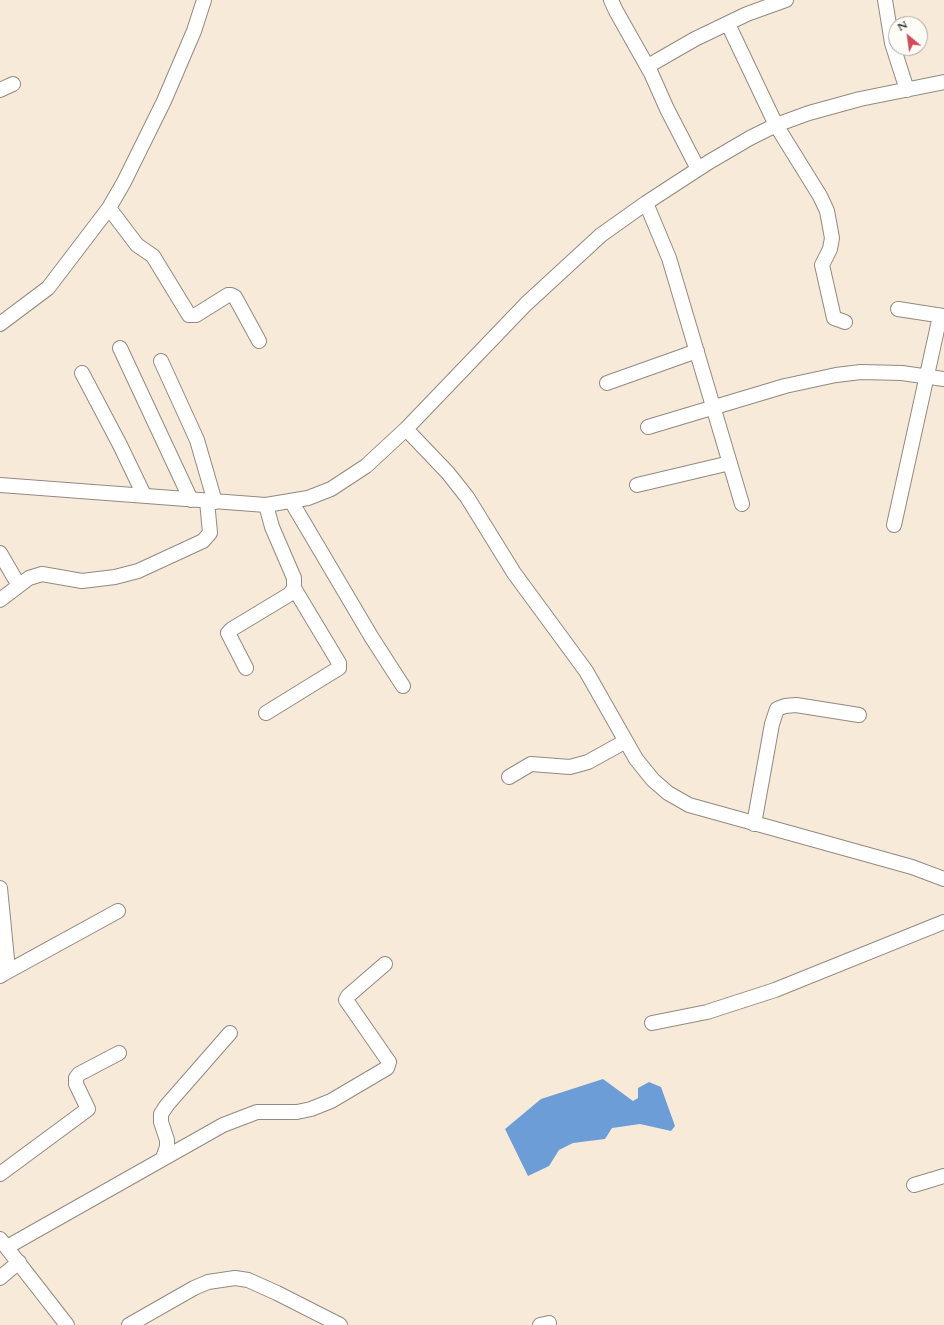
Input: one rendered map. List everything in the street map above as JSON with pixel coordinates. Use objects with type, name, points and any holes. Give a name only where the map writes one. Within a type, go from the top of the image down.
[{"type":"street","points":[[0,324],[48,288],[109,208],[124,182],[164,101],[194,31],[204,0]]},
{"type":"street","points":[[612,0],[616,11],[648,66],[666,109],[698,169]]},
{"type":"street","points":[[648,66],[728,24],[786,0]]},
{"type":"street","points":[[885,0],[892,43],[907,90]]},
{"type":"street","points":[[728,24],[776,125],[820,196],[827,211],[832,238],[830,249],[822,265],[834,318],[845,322]]},
{"type":"street","points":[[0,485],[266,505],[308,498],[331,489],[366,466],[406,429],[526,304],[601,235],[646,203],[698,169],[750,138],[776,125],[809,113],[860,99],[944,82]]},
{"type":"street","points":[[0,90],[13,84]]},
{"type":"street","points":[[646,203],[669,258],[742,504]]},
{"type":"street","points":[[109,208],[137,244],[153,256],[189,315],[196,315],[228,295],[231,295],[235,297],[259,341]]},
{"type":"street","points":[[894,526],[926,376],[942,316],[898,309]]},
{"type":"street","points":[[120,348],[191,500]]},
{"type":"street","points":[[607,383],[697,351]]},
{"type":"street","points":[[0,600],[18,584],[29,578],[42,574],[71,580],[94,581],[138,571],[208,538],[210,533],[211,502],[197,440],[161,360]]},
{"type":"street","points":[[648,427],[785,386],[836,375],[861,372],[902,373],[944,379]]},
{"type":"street","points":[[82,373],[120,445],[144,495]]},
{"type":"street","points":[[406,429],[448,473],[467,497],[514,573],[586,671],[636,759],[653,780],[668,793],[689,805],[912,867],[944,879]]},
{"type":"street","points":[[637,485],[730,463]]},
{"type":"street","points":[[291,501],[372,638],[403,686]]},
{"type":"street","points":[[266,505],[272,527],[294,578],[294,588],[339,663],[339,668],[266,713]]},
{"type":"street","points":[[0,553],[18,584]]},
{"type":"street","points":[[246,668],[228,633],[232,629],[290,594],[294,588]]},
{"type":"street","points":[[754,824],[772,724],[777,709],[785,706],[796,705],[859,715]]},
{"type":"street","points":[[509,777],[531,764],[570,767],[588,762],[626,741]]},
{"type":"street","points":[[0,888],[7,958],[2,975]]},
{"type":"street","points":[[2,975],[118,910]]},
{"type":"street","points":[[652,1023],[707,1012],[775,990],[944,922]]},
{"type":"street","points":[[67,1325],[4,1243],[163,1158],[223,1124],[257,1112],[297,1112],[310,1109],[331,1101],[387,1068],[389,1062],[346,1000],[348,996],[385,964]]},
{"type":"street","points":[[163,1158],[167,1140],[160,1122],[161,1114],[167,1105],[230,1033]]},
{"type":"street","points":[[0,1174],[88,1109],[76,1084],[76,1078],[79,1074],[119,1053]]},
{"type":"street","points":[[914,1185],[944,1176]]},
{"type":"street","points":[[0,1278],[19,1262]]},
{"type":"street","points":[[129,1325],[201,1285],[208,1282],[235,1278],[248,1280],[340,1325]]},
{"type":"water","points":[[603,1079],[633,1101],[638,1098],[638,1088],[649,1082],[661,1087],[675,1126],[671,1131],[640,1124],[612,1128],[605,1139],[573,1143],[559,1150],[549,1166],[528,1176],[505,1129],[541,1099]]}]
